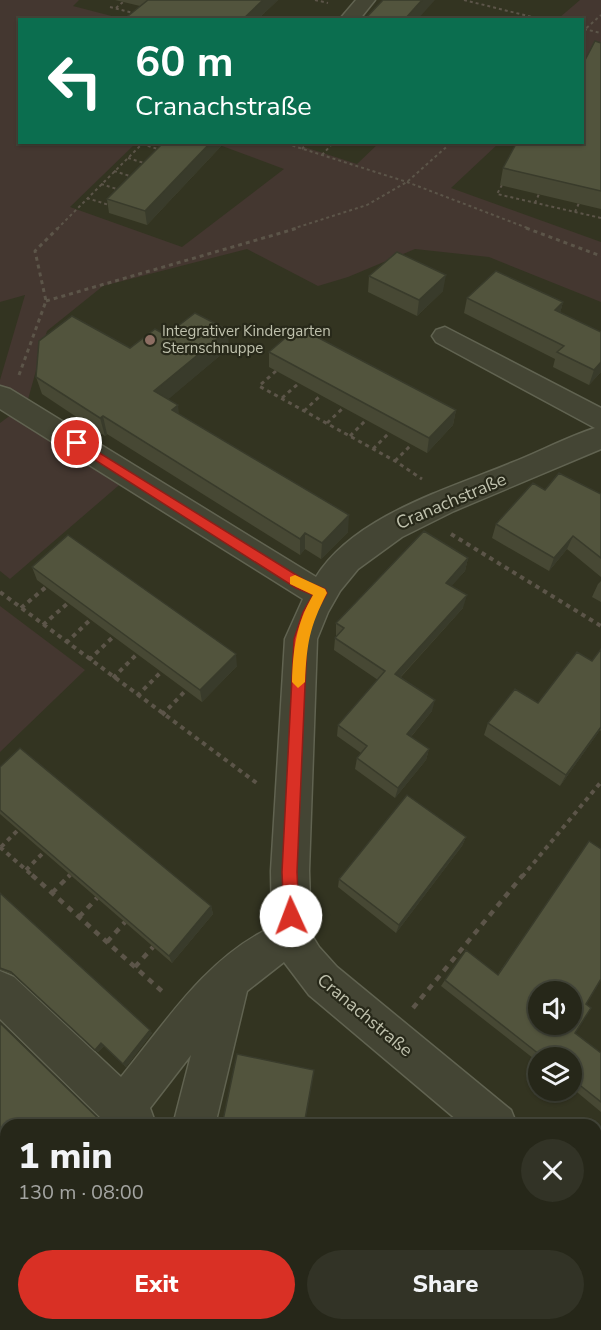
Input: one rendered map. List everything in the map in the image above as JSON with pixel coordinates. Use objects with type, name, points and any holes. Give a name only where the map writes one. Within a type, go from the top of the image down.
[{"type":"street","points":[[350,18],[366,0]]},
{"type":"street","points":[[445,336],[601,420]]},
{"type":"street","points":[[3,398],[131,475],[301,584],[321,593]]},
{"type":"street","name":"Cranachstraße","points":[[489,1119],[323,981],[304,961],[292,938],[290,872],[301,639],[310,612],[332,577],[371,540],[392,525],[601,437]]},
{"type":"street","points":[[0,991],[126,1117],[194,1019],[229,981],[261,954],[292,938]]},
{"type":"street","points":[[195,1119],[229,981]]},
{"type":"path","points":[[464,0],[536,18]]},
{"type":"path","points":[[115,8],[123,2]]},
{"type":"path","points":[[110,7],[142,15]]},
{"type":"path","points":[[584,29],[601,15]]},
{"type":"path","points":[[584,30],[601,33]]},
{"type":"path","points":[[3,398],[24,366],[46,301],[35,250],[142,144]]},
{"type":"path","points":[[146,144],[169,153]]},
{"type":"path","points":[[287,144],[406,182],[601,256]]},
{"type":"path","points":[[302,149],[306,144]]},
{"type":"path","points":[[322,155],[332,144]]},
{"type":"path","points":[[46,301],[320,221],[367,205],[406,182],[450,144]]},
{"type":"path","points":[[128,158],[155,166]]},
{"type":"path","points":[[114,171],[142,180]]},
{"type":"path","points":[[101,184],[130,193]]},
{"type":"path","points":[[502,185],[498,194],[601,219]]},
{"type":"path","points":[[535,203],[539,194]]},
{"type":"path","points":[[87,198],[115,207]]},
{"type":"path","points":[[575,212],[579,203]]},
{"type":"path","points":[[276,371],[259,386],[395,461],[435,506],[442,529],[601,626]]},
{"type":"path","points":[[282,398],[299,383]]},
{"type":"path","points":[[304,411],[321,395]]},
{"type":"path","points":[[327,423],[343,408]]},
{"type":"path","points":[[350,436],[366,420]]},
{"type":"path","points":[[373,449],[389,433]]},
{"type":"path","points":[[395,461],[411,445]]},
{"type":"path","points":[[21,608],[46,586]]},
{"type":"path","points":[[0,592],[162,715],[263,788],[293,794]]},
{"type":"path","points":[[43,625],[68,603]]},
{"type":"path","points":[[66,643],[90,620]]},
{"type":"path","points":[[89,660],[114,636]]},
{"type":"path","points":[[113,678],[137,654]]},
{"type":"path","points":[[137,696],[161,672]]},
{"type":"path","points":[[162,715],[186,690]]},
{"type":"path","points":[[390,1036],[601,782]]},
{"type":"path","points":[[18,830],[0,847],[194,1019]]},
{"type":"path","points":[[26,870],[44,852]]},
{"type":"path","points":[[52,893],[70,874]]},
{"type":"path","points":[[79,917],[97,898]]},
{"type":"path","points":[[107,942],[124,922]]},
{"type":"path","points":[[135,967],[153,947]]},
{"type":"shaded area","points":[[0,0],[79,0],[73,6],[119,18],[18,18],[18,144],[135,144],[70,207],[182,247],[284,169],[217,144],[295,144],[357,164],[378,144],[498,144],[451,188],[601,242],[601,302],[489,257],[415,249],[348,277],[318,286],[247,249],[103,286],[47,331],[27,403],[0,403],[0,380],[25,295],[0,302]]},
{"type":"shaded area","points":[[580,0],[601,0],[601,47],[584,63],[584,18],[559,18]]},
{"type":"shaded area","points":[[513,16],[559,18],[511,18]]},
{"type":"shaded area","points":[[19,409],[125,480],[10,579],[0,571],[0,423]]},
{"type":"shaded area","points":[[0,606],[85,670],[0,752]]},
{"type":"building","points":[[148,0],[263,0],[244,18],[126,18]]},
{"type":"building","points":[[383,0],[422,0],[406,18],[366,18]]},
{"type":"building","points":[[595,41],[601,43],[601,191],[503,168],[516,144],[584,144],[584,62]]},
{"type":"building","points":[[162,144],[209,144],[145,211],[107,199]]},
{"type":"building","points":[[397,252],[446,275],[419,300],[369,276]]},
{"type":"building","points":[[496,271],[563,302],[555,310],[601,332],[601,362],[594,370],[557,352],[564,346],[467,298]]},
{"type":"building","points":[[195,313],[228,330],[154,391],[178,405],[172,410],[349,515],[322,543],[305,533],[300,539],[103,416],[100,418],[36,377],[39,341],[72,316],[130,348],[155,329],[166,335]]},
{"type":"building","points":[[298,327],[456,410],[429,438],[269,352]]},
{"type":"building","points":[[559,473],[601,494],[601,558],[573,536],[554,558],[496,524],[533,483],[545,490]]},
{"type":"building","points":[[424,531],[468,558],[446,583],[467,595],[395,674],[435,700],[407,734],[429,749],[398,788],[357,758],[367,746],[338,725],[385,671],[335,638],[344,628],[336,623]]},
{"type":"building","points":[[68,535],[236,654],[200,690],[32,567]]},
{"type":"building","points":[[601,649],[601,727],[566,775],[488,723],[515,689],[538,703],[577,652],[592,661]]},
{"type":"building","points":[[20,748],[211,906],[169,956],[0,810],[0,767]]},
{"type":"building","points":[[407,795],[466,837],[399,925],[339,879]]},
{"type":"building","points":[[589,841],[601,849],[601,979],[586,1004],[591,1008],[582,1022],[582,981],[528,981],[528,1035],[578,1035],[601,1053],[601,1102],[582,1087],[582,1047],[530,1047],[445,980],[466,950],[498,975]]},
{"type":"building","points":[[0,893],[150,1030],[123,1064],[101,1043],[95,1050],[11,972],[0,968]]},
{"type":"building","points":[[0,1023],[99,1119],[0,1119]]},
{"type":"building","points":[[237,1054],[314,1070],[305,1119],[223,1119]]},
{"type":"slow traffic","points":[[295,580],[321,593],[310,612],[301,639],[298,682]]},
{"type":"place","name":"Integrativer Kindergarten Sternschnuppe","points":[[150,340]]},
{"type":"route","points":[[77,443],[301,584],[321,593],[310,612],[301,639],[290,872],[291,916]]}]
